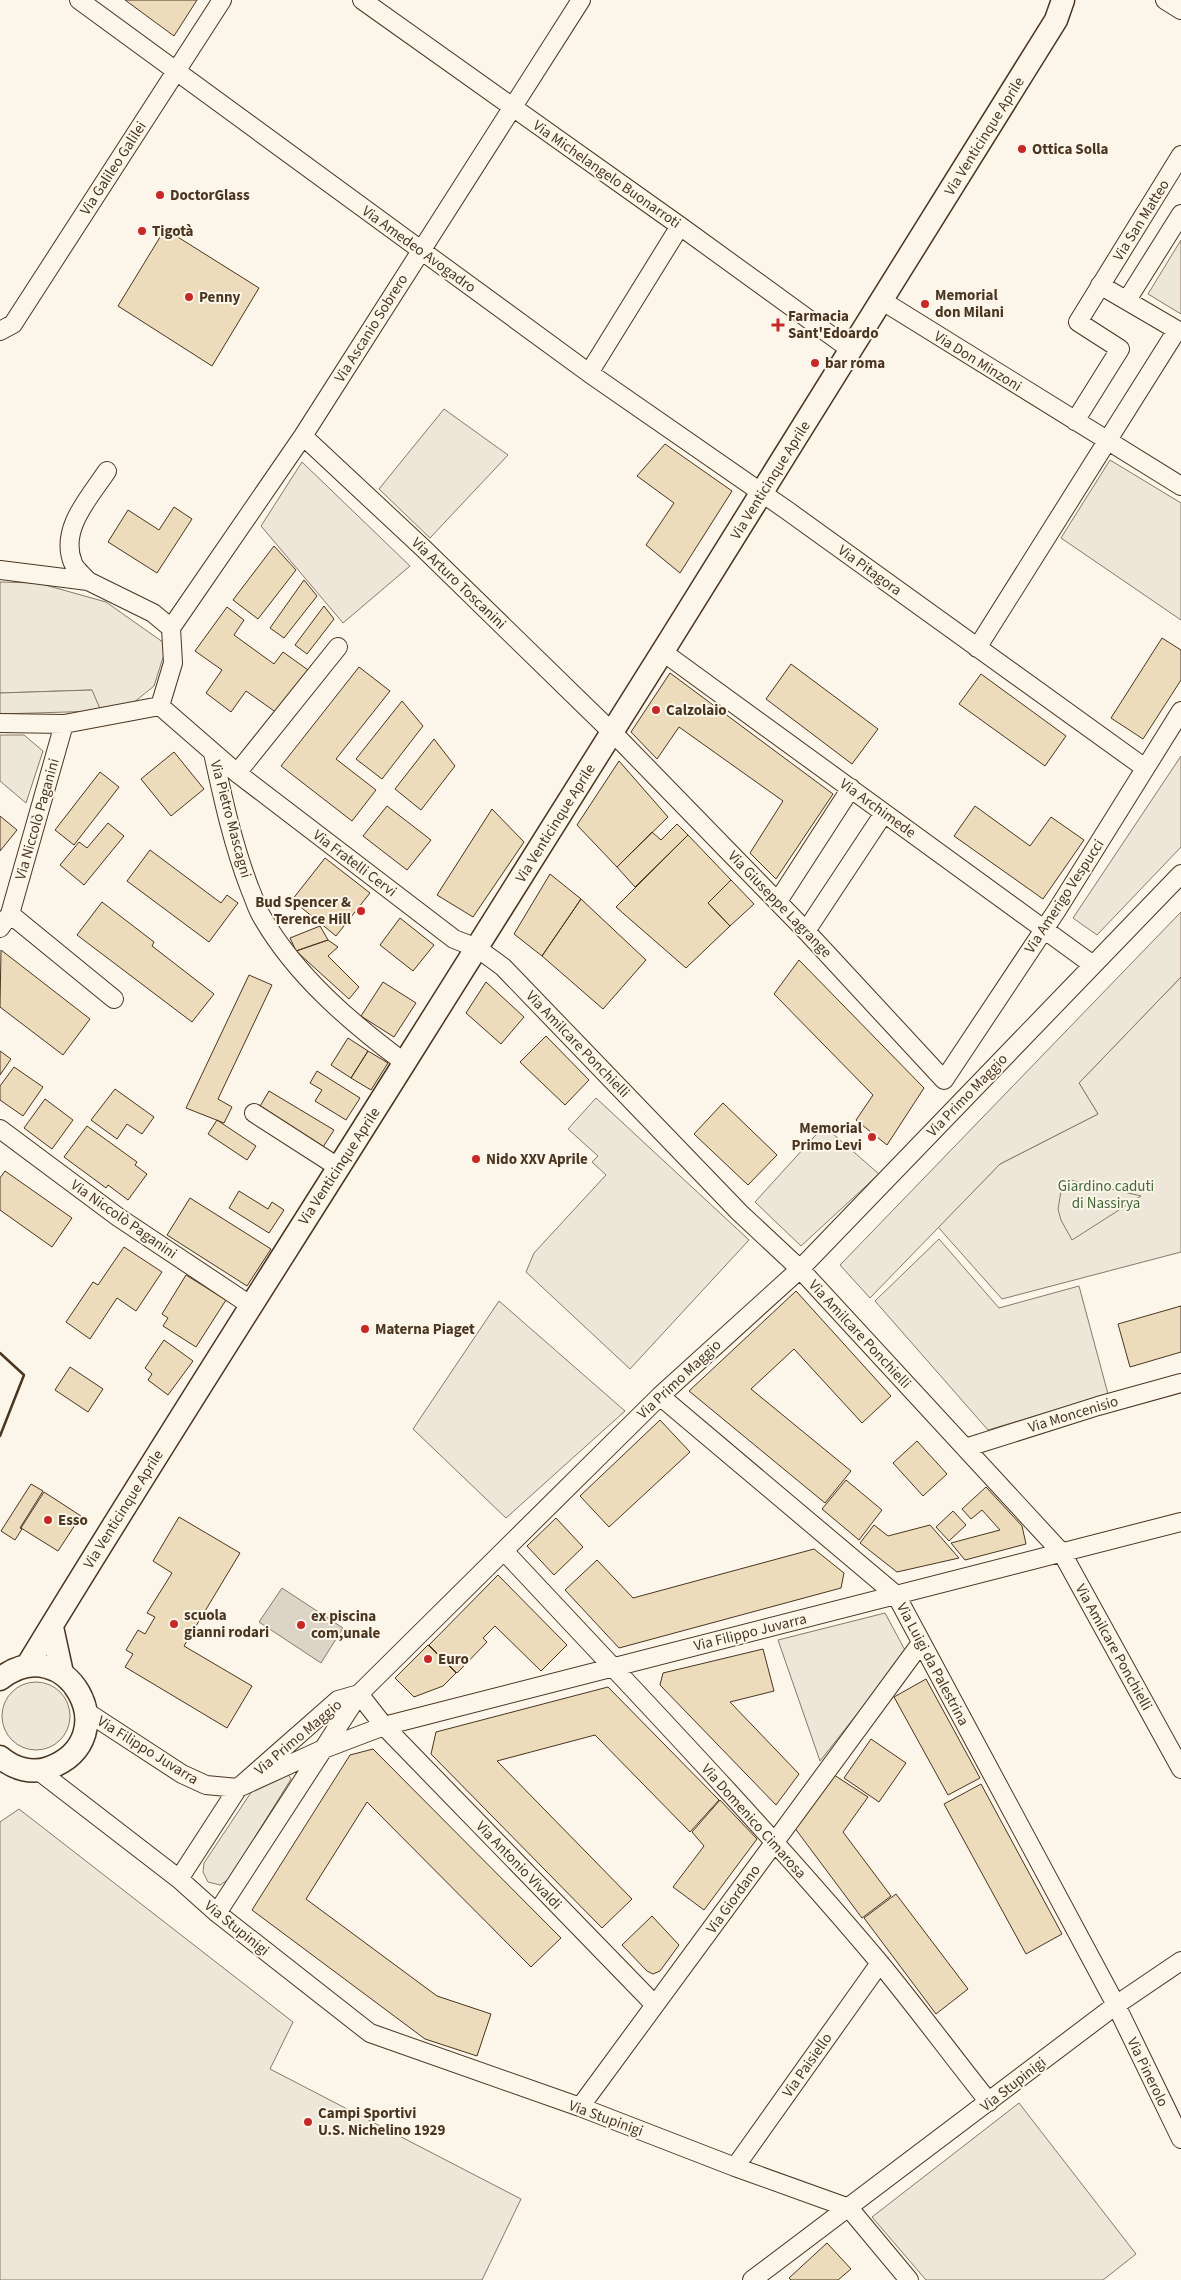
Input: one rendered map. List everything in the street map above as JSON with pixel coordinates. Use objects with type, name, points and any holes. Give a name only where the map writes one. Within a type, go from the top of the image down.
[{"type":"street","name":"Via Amedeo Avogadro","points":[[79,0],[589,374],[762,493]]},
{"type":"street","name":"Via Galileo Galilei","points":[[0,331],[13,324],[174,71],[222,0]]},
{"type":"street","name":"Via Michelangelo Buonarroti","points":[[362,0],[680,226],[850,350]]},
{"type":"street","name":"Via Ascanio Sobrero","points":[[171,628],[303,436],[581,0]]},
{"type":"street","name":"Via Venticinque Aprile","points":[[10,1670],[52,1627],[250,1305],[405,1063],[663,652],[1060,10],[1076,0]]},
{"type":"street","points":[[1165,0],[1181,10]]},
{"type":"street","name":"Via San Matteo","points":[[1075,421],[1120,349],[1078,322],[1181,155]]},
{"type":"street","name":"Via San Matteo","points":[[1127,300],[1181,214]]},
{"type":"street","points":[[589,374],[680,226]]},
{"type":"street","points":[[977,648],[1177,330],[1100,285]]},
{"type":"street","name":"Via Don Minzoni","points":[[881,300],[1107,442],[1181,486]]},
{"type":"street","name":"Via Arturo Toscanini","points":[[303,436],[423,548],[612,732]]},
{"type":"street","points":[[88,581],[73,564],[68,541],[73,522],[107,471]]},
{"type":"street","name":"Via Pitagora","points":[[762,493],[1145,768]]},
{"type":"street","points":[[0,570],[88,581],[153,613],[171,628],[173,662],[160,706],[64,724],[0,723]]},
{"type":"street","points":[[237,773],[338,647]]},
{"type":"street","name":"Via Archimede","points":[[663,652],[1093,965]]},
{"type":"street","name":"Via Fratelli Cervi","points":[[160,706],[237,773],[454,939],[477,948]]},
{"type":"street","name":"Via Amerigo Vespucci","points":[[944,1080],[1044,929],[1181,711]]},
{"type":"street","name":"Via Niccolò Paganini","points":[[64,724],[5,921],[114,1000]]},
{"type":"street","name":"Via Giuseppe Lagrange","points":[[612,732],[778,901],[944,1080]]},
{"type":"street","name":"Via Pietro Mascagni","points":[[214,754],[226,812],[241,867],[261,916],[289,957],[319,989],[362,1031],[405,1063]]},
{"type":"street","points":[[778,901],[851,788]]},
{"type":"street","points":[[806,931],[884,813]]},
{"type":"street","name":"Via Primo Maggio","points":[[179,1879],[238,1788],[338,1700],[359,1694],[660,1396],[800,1269],[1181,874]]},
{"type":"street","name":"Via Amilcare Ponchielli","points":[[477,948],[504,967],[740,1213],[800,1269],[1062,1552],[1181,1769]]},
{"type":"street","points":[[254,1113],[338,1167]]},
{"type":"street","name":"Via Niccolò Paganini","points":[[0,1129],[118,1217],[250,1305]]},
{"type":"street","name":"Via Moncenisio","points":[[965,1448],[1098,1406],[1181,1383]]},
{"type":"street","name":"Via Luigi da Palestrina","points":[[660,1396],[896,1595],[1116,2005]]},
{"type":"street","name":"Via Filippo Juvarra","points":[[87,1712],[182,1774],[206,1785],[238,1788],[321,1750],[384,1726],[1181,1522]]},
{"type":"street","name":"Via Domenico Cimarosa","points":[[504,1552],[615,1667],[774,1842],[880,1963],[989,2102]]},
{"type":"street","points":[[52,1627],[62,1673]]},
{"type":"street","name":"Via Giordano","points":[[580,2107],[921,1642]]},
{"type":"street","points":[[4,1766],[39,1771],[66,1762],[83,1739],[87,1712],[79,1689],[62,1673],[45,1666],[10,1670]]},
{"type":"street","name":"Via Filippo Juvarra","points":[[217,1913],[359,1694]]},
{"type":"street","name":"Via Antonio Vivaldi","points":[[359,1694],[384,1726],[655,2004]]},
{"type":"street","name":"Via Stupinigi","points":[[39,1771],[179,1879],[217,1913],[370,2033],[580,2107],[735,2167],[849,2208],[1116,2005],[1181,1961]]},
{"type":"street","name":"Via Paisiello","points":[[735,2167],[880,1963]]},
{"type":"street","name":"Via Pinerolo","points":[[1116,2005],[1181,2139]]},
{"type":"street","points":[[752,2280],[849,2208],[909,2280]]},
{"type":"green space","points":[[444,409],[508,455],[430,538],[379,489]]},
{"type":"green space","points":[[1110,460],[1181,503],[1181,620],[1061,538]]},
{"type":"green space","points":[[302,462],[410,566],[343,623],[261,526]]},
{"type":"green space","points":[[0,582],[38,583],[106,602],[167,645],[154,686],[133,703],[101,711],[91,690],[0,693]]},
{"type":"green space","points":[[1181,756],[1181,847],[1097,935],[1073,918]]},
{"type":"green space","name":"Giardino caduti di Nassirya","points":[[1181,977],[1181,1252],[1002,1299],[938,1227],[1000,1164],[1098,1114],[1079,1083]]},
{"type":"green space","points":[[499,1301],[625,1411],[506,1518],[413,1429]]},
{"type":"green space","points":[[885,1613],[906,1652],[820,1761],[778,1640]]},
{"type":"green space","points":[[29,1682],[43,1682],[55,1687],[65,1697],[70,1709],[70,1723],[65,1735],[55,1745],[43,1750],[29,1750],[17,1745],[7,1735],[2,1723],[2,1709],[7,1697],[17,1687]]},
{"type":"green space","points":[[19,1809],[293,2022],[270,2069],[521,2199],[482,2280],[0,2280],[0,1822]]},
{"type":"green space","points":[[1019,2103],[1136,2254],[1103,2280],[926,2280],[872,2217]]},
{"type":"shaded area","points":[[1181,240],[1181,314],[1148,294]]},
{"type":"shaded area","points":[[92,690],[101,711],[0,714],[0,693]]},
{"type":"shaded area","points":[[0,735],[24,735],[43,751],[26,803],[0,781]]},
{"type":"shaded area","points":[[1181,912],[1181,977],[1079,1083],[1098,1114],[1000,1164],[870,1298],[840,1265]]},
{"type":"shaded area","points":[[596,1098],[749,1240],[630,1369],[526,1272],[534,1253],[606,1175],[592,1162],[598,1156],[568,1129]]},
{"type":"shaded area","points":[[824,1126],[879,1174],[801,1246],[755,1202]]},
{"type":"shaded area","points":[[1063,1179],[1141,1196],[1072,1240],[1061,1220],[1058,1209]]},
{"type":"shaded area","points":[[939,1239],[999,1308],[1079,1286],[1108,1394],[988,1430],[875,1301]]},
{"type":"shaded area","name":"ex piscina com,unale","points":[[282,1588],[343,1628],[321,1663],[259,1622]]},
{"type":"shaded area","points":[[288,1774],[291,1779],[229,1879],[220,1885],[208,1882],[203,1872],[204,1863],[254,1788]]},
{"type":"building","points":[[125,0],[197,0],[174,36]]},
{"type":"building","name":"Penny","points":[[165,229],[259,288],[212,366],[118,306]]},
{"type":"building","points":[[665,444],[732,491],[680,573],[646,545],[674,503],[637,476]]},
{"type":"building","points":[[174,507],[192,519],[157,573],[108,542],[128,510],[159,530]]},
{"type":"building","points":[[274,546],[296,570],[258,619],[233,600]]},
{"type":"building","points":[[304,580],[317,596],[284,638],[270,628]]},
{"type":"building","points":[[324,606],[334,619],[307,654],[295,645]]},
{"type":"building","points":[[227,607],[244,620],[234,635],[274,664],[283,652],[308,670],[277,713],[246,691],[231,712],[206,693],[222,670],[195,651]]},
{"type":"building","points":[[1162,638],[1181,650],[1181,680],[1143,739],[1111,718]]},
{"type":"building","points":[[791,664],[878,729],[852,764],[766,699]]},
{"type":"building","points":[[359,667],[390,691],[336,759],[376,790],[352,821],[281,766]]},
{"type":"building","points":[[670,673],[833,794],[776,879],[750,853],[783,801],[679,727],[657,759],[631,732]]},
{"type":"building","points":[[981,674],[1066,736],[1045,766],[959,704]]},
{"type":"building","points":[[402,701],[423,726],[382,779],[356,759]]},
{"type":"building","points":[[434,739],[455,766],[421,810],[395,789]]},
{"type":"building","points":[[174,752],[204,789],[171,816],[141,779]]},
{"type":"building","points":[[619,761],[668,817],[617,867],[577,825]]},
{"type":"building","points":[[100,772],[119,787],[74,845],[55,830]]},
{"type":"building","points":[[387,806],[431,840],[407,870],[363,836]]},
{"type":"building","points":[[975,806],[1030,846],[1051,817],[1084,840],[1043,899],[954,836]]},
{"type":"building","points":[[492,809],[524,842],[473,917],[437,895]]},
{"type":"building","points":[[0,816],[17,830],[0,851]]},
{"type":"building","points":[[108,823],[124,836],[84,885],[60,865],[79,842],[87,848]]},
{"type":"building","points":[[677,824],[688,835],[635,887],[617,867],[652,832],[661,840]]},
{"type":"building","points":[[688,835],[731,880],[708,903],[730,926],[686,968],[616,907]]},
{"type":"building","points":[[150,850],[221,903],[227,895],[238,903],[209,942],[127,881]]},
{"type":"building","points":[[325,858],[370,893],[336,936],[292,900]]},
{"type":"building","points":[[550,874],[581,899],[542,956],[514,934]]},
{"type":"building","points":[[731,880],[754,904],[730,926],[708,903]]},
{"type":"building","points":[[581,899],[646,960],[603,1009],[542,956]]},
{"type":"building","points":[[102,902],[154,942],[152,946],[214,994],[192,1022],[77,935]]},
{"type":"building","points":[[400,918],[434,945],[413,971],[380,945]]},
{"type":"building","points":[[320,926],[328,940],[296,951],[290,938]]},
{"type":"building","points":[[328,940],[338,947],[328,956],[359,987],[349,999],[296,951]]},
{"type":"building","points":[[1,950],[90,1019],[63,1055],[0,1007]]},
{"type":"building","points":[[799,960],[924,1088],[887,1145],[856,1120],[873,1095],[774,994]]},
{"type":"building","points":[[249,975],[272,985],[218,1099],[232,1107],[224,1123],[186,1108]]},
{"type":"building","points":[[383,982],[416,1003],[394,1037],[361,1016]]},
{"type":"building","points":[[486,982],[524,1017],[501,1044],[466,1013]]},
{"type":"building","points":[[546,1036],[589,1080],[565,1105],[520,1062]]},
{"type":"building","points":[[348,1038],[368,1051],[351,1078],[331,1065]]},
{"type":"building","points":[[0,1051],[11,1059],[0,1075]]},
{"type":"building","points":[[368,1051],[388,1063],[371,1090],[351,1078]]},
{"type":"building","points":[[14,1067],[43,1087],[23,1116],[0,1100],[0,1086]]},
{"type":"building","points":[[317,1071],[360,1098],[346,1120],[315,1101],[322,1090],[310,1083]]},
{"type":"building","points":[[115,1089],[154,1117],[142,1134],[127,1124],[117,1139],[91,1120]]},
{"type":"building","points":[[269,1091],[334,1130],[323,1147],[259,1108]]},
{"type":"building","points":[[45,1099],[73,1120],[52,1149],[24,1128]]},
{"type":"building","points":[[723,1103],[777,1155],[748,1185],[694,1134]]},
{"type":"building","points":[[217,1120],[256,1146],[247,1160],[208,1134]]},
{"type":"building","points":[[87,1126],[137,1162],[135,1165],[147,1174],[128,1200],[108,1185],[106,1188],[64,1157]]},
{"type":"building","points":[[5,1171],[72,1218],[52,1247],[0,1210],[0,1178]]},
{"type":"building","points":[[239,1191],[268,1209],[272,1202],[284,1210],[269,1233],[229,1208]]},
{"type":"building","points":[[190,1198],[271,1249],[247,1286],[167,1235]]},
{"type":"building","points":[[124,1247],[162,1272],[136,1311],[117,1298],[90,1339],[66,1322],[93,1282],[98,1285]]},
{"type":"building","points":[[186,1275],[226,1300],[196,1347],[163,1326],[168,1318],[162,1314]]},
{"type":"building","points":[[796,1291],[891,1396],[862,1423],[794,1349],[751,1389],[851,1471],[825,1503],[689,1391]]},
{"type":"building","points":[[1181,1306],[1181,1352],[1130,1367],[1118,1324]]},
{"type":"building","points":[[164,1340],[193,1361],[168,1395],[148,1380],[152,1374],[145,1368]]},
{"type":"building","points":[[70,1367],[103,1389],[88,1412],[55,1390]]},
{"type":"building","points":[[660,1420],[690,1452],[609,1527],[580,1496]]},
{"type":"building","points":[[917,1441],[947,1474],[923,1496],[893,1463]]},
{"type":"building","points":[[846,1480],[882,1510],[859,1540],[822,1509]]},
{"type":"building","points":[[31,1484],[43,1491],[20,1528],[22,1529],[15,1540],[1,1531]]},
{"type":"building","points":[[986,1487],[1022,1526],[1026,1544],[965,1560],[951,1543],[1000,1530],[982,1510],[971,1519],[962,1509]]},
{"type":"building","points":[[44,1492],[81,1516],[58,1551],[21,1528]]},
{"type":"building","points":[[953,1511],[966,1525],[949,1541],[936,1527]]},
{"type":"building","name":"scuola gianni rodari","points":[[179,1517],[240,1553],[184,1646],[252,1686],[227,1728],[125,1667],[133,1654],[126,1650],[138,1630],[145,1634],[155,1617],[147,1613],[172,1573],[153,1561]]},
{"type":"building","points":[[556,1518],[583,1547],[554,1575],[527,1546]]},
{"type":"building","points":[[874,1525],[888,1536],[930,1525],[959,1558],[897,1572],[860,1543]]},
{"type":"building","points":[[814,1549],[844,1573],[841,1588],[619,1648],[565,1590],[597,1560],[633,1598]]},
{"type":"building","points":[[498,1575],[567,1645],[541,1671],[495,1626],[483,1638],[487,1642],[457,1673],[429,1645]]},
{"type":"building","name":"Euro","points":[[428,1645],[456,1673],[443,1686],[414,1697],[395,1678]]},
{"type":"building","points":[[763,1649],[774,1691],[730,1702],[799,1774],[776,1805],[660,1685],[663,1673]]},
{"type":"building","points":[[926,1679],[980,1778],[948,1795],[894,1697]]},
{"type":"building","points":[[608,1687],[719,1800],[690,1832],[595,1735],[497,1761],[632,1899],[602,1928],[431,1754],[436,1732]]},
{"type":"building","points":[[871,1739],[906,1763],[879,1802],[844,1778]]},
{"type":"building","points":[[373,1749],[561,1938],[531,1967],[367,1802],[306,1899],[437,1996],[491,2014],[477,2056],[425,2039],[252,1910],[350,1755]]},
{"type":"building","points":[[831,1773],[868,1797],[843,1832],[891,1896],[862,1918],[794,1827]]},
{"type":"building","points":[[981,1784],[1062,1934],[1026,1954],[944,1804]]},
{"type":"building","points":[[720,1800],[757,1839],[704,1910],[673,1887],[704,1846],[692,1832]]},
{"type":"building","points":[[896,1894],[968,1989],[936,2014],[864,1918]]},
{"type":"building","points":[[652,1916],[679,1945],[660,1971],[653,1974],[647,1971],[622,1945]]},
{"type":"building","points":[[827,2243],[851,2269],[838,2280],[791,2280],[789,2278]]},
{"type":"wall","points":[[0,1353],[24,1375],[0,1436]]},
{"type":"place","name":"Ottica Solla","points":[[1022,149]]},
{"type":"place","name":"DoctorGlass","points":[[160,195]]},
{"type":"place","name":"Tigotà","points":[[142,231]]},
{"type":"place","name":"Penny","points":[[189,297]]},
{"type":"place","name":"Memorial don Milani","points":[[925,304]]},
{"type":"place","name":"Farmacia Sant'Edoardo","points":[[778,325]]},
{"type":"place","name":"bar roma","points":[[815,363]]},
{"type":"place","name":"Calzolaio","points":[[656,710]]},
{"type":"place","name":"Bud Spencer & Terence Hill","points":[[361,911]]},
{"type":"place","name":"Memorial Primo Levi","points":[[872,1137]]},
{"type":"place","name":"Nido XXV Aprile","points":[[476,1159]]},
{"type":"place","name":"Materna Piaget","points":[[365,1329]]},
{"type":"place","name":"Esso","points":[[48,1520]]},
{"type":"place","name":"scuola gianni rodari","points":[[174,1624]]},
{"type":"place","name":"ex piscina com,unale","points":[[301,1625]]},
{"type":"place","name":"Euro","points":[[428,1659]]},
{"type":"place","name":"Campi Sportivi U.S. Nichelino 1929","points":[[308,2122]]}]
